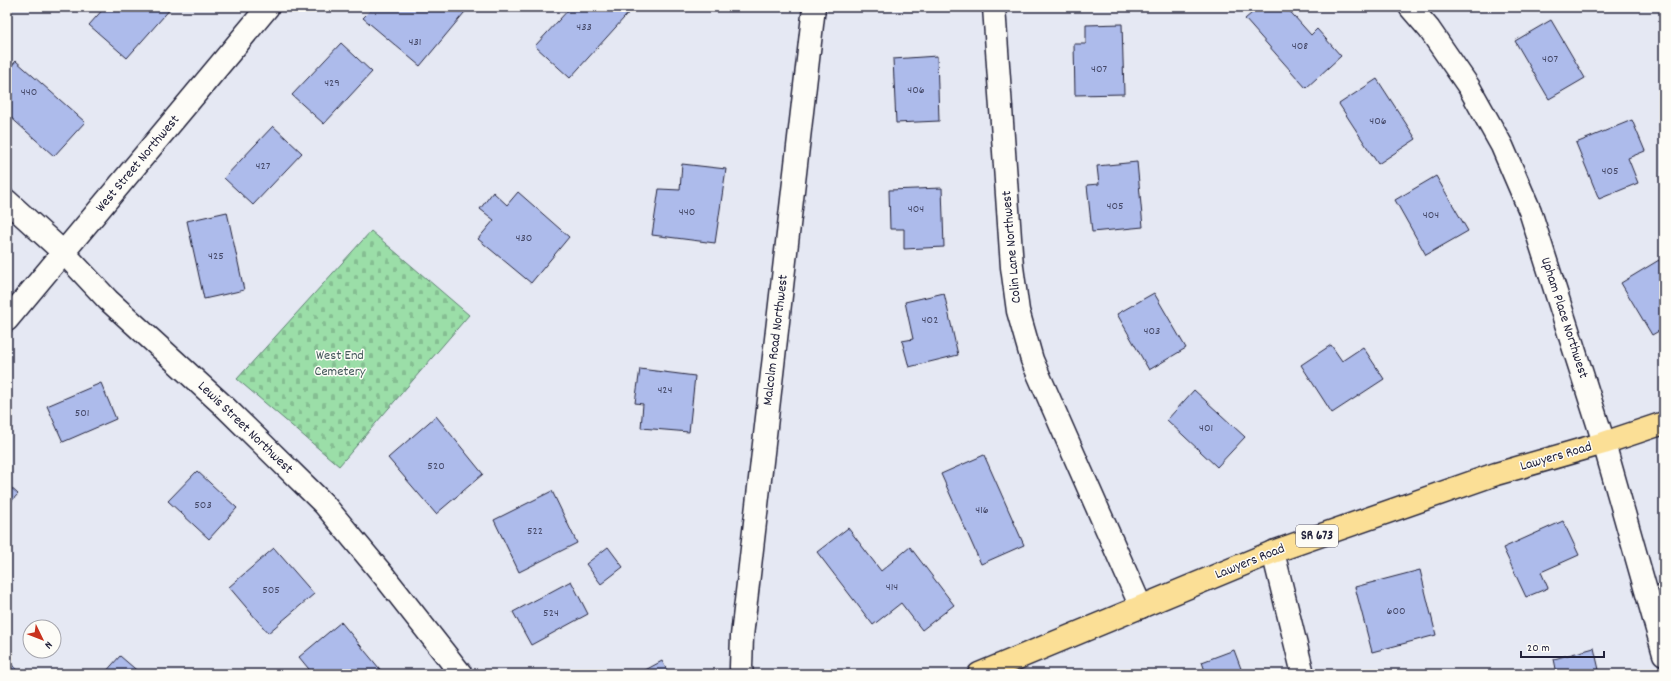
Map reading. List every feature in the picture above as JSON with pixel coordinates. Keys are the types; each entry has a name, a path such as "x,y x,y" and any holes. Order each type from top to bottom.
{"main road":[{"name":"Lawyers Road","path":"979,674 1273,552 1496,474 1604,443 1664,422"}],"street":[{"name":"West Street Northwest","path":"7,320 268,7"},
{"name":"Malcolm Road Northwest","path":"742,674 742,636 814,7"},
{"name":"Colin Lane Northwest","path":"994,7 1012,267 1018,311 1032,360 1141,607"},
{"name":"Upham Place Northwest","path":"1410,7 1428,29 1469,87 1502,146 1530,211 1604,443 1664,654"},
{"name":"Lewis Street Northwest","path":"7,201 64,253 108,300 225,407 324,504 384,576 461,674"},
{"path":"1273,552 1303,674"}],"green space":[{"name":"West End Cemetery","path":"371,231 469,315 339,466 237,379"}],"building":[{"path":"105,7 172,7 127,58 89,25"},
{"path":"374,7 469,7 420,66 363,18"},
{"path":"571,7 633,8 570,78 535,46"},
{"path":"1259,7 1286,7 1311,35 1317,29 1341,56 1306,88 1245,19"},
{"path":"1551,20 1585,78 1549,99 1515,41"},
{"path":"1122,24 1124,94 1075,95 1074,44 1086,44 1086,25"},
{"path":"341,43 372,72 324,124 292,95"},
{"path":"937,56 939,121 896,123 893,59"},
{"path":"16,61 85,122 54,156 7,114 7,71"},
{"path":"1377,79 1416,139 1378,164 1339,104"},
{"path":"1632,120 1645,151 1628,158 1638,183 1599,199 1576,143"},
{"path":"273,126 302,153 253,205 224,178"},
{"path":"1137,162 1143,227 1092,232 1087,185 1099,184 1097,166"},
{"path":"682,164 726,169 715,243 652,235 659,189 680,190"},
{"path":"1436,176 1468,231 1426,255 1395,200"},
{"path":"942,188 944,247 904,249 904,229 890,229 889,190"},
{"path":"493,192 507,205 518,192 569,237 531,283 478,239 494,220 480,209"},
{"path":"227,212 244,290 204,299 187,221"},
{"path":"1659,260 1664,268 1664,328 1652,335 1621,283"},
{"path":"944,293 958,355 909,367 902,341 913,339 905,302"},
{"path":"1154,293 1186,348 1149,370 1117,314"},
{"path":"1331,345 1342,361 1363,347 1384,379 1332,413 1301,365"},
{"path":"640,369 695,376 689,432 641,428 643,404 635,403"},
{"path":"101,383 116,419 63,442 47,406"},
{"path":"1194,390 1245,437 1217,467 1167,420"},
{"path":"436,416 483,474 436,514 388,458"},
{"path":"984,455 1024,545 981,564 941,474"},
{"path":"197,471 237,508 209,539 168,501"},
{"path":"7,484 18,494 7,506"},
{"path":"552,491 577,543 519,572 494,520"},
{"path":"1563,521 1579,555 1541,572 1548,588 1526,597 1503,548"},
{"path":"848,528 881,571 910,547 954,605 922,630 901,603 873,625 817,552"},
{"path":"608,547 623,567 601,584 586,564"},
{"path":"274,548 314,594 268,633 229,587"},
{"path":"1420,570 1436,635 1372,652 1355,587"},
{"path":"571,581 588,614 531,645 513,612"},
{"path":"341,622 384,674 313,674 299,657"},
{"path":"1594,648 1600,674 1557,674 1554,659"},
{"path":"1234,650 1243,674 1206,674 1202,662"},
{"path":"120,656 141,674 104,674"},
{"path":"662,661 669,674 638,674"},
{"path":"12,665 22,674 7,674 7,670"}]}
